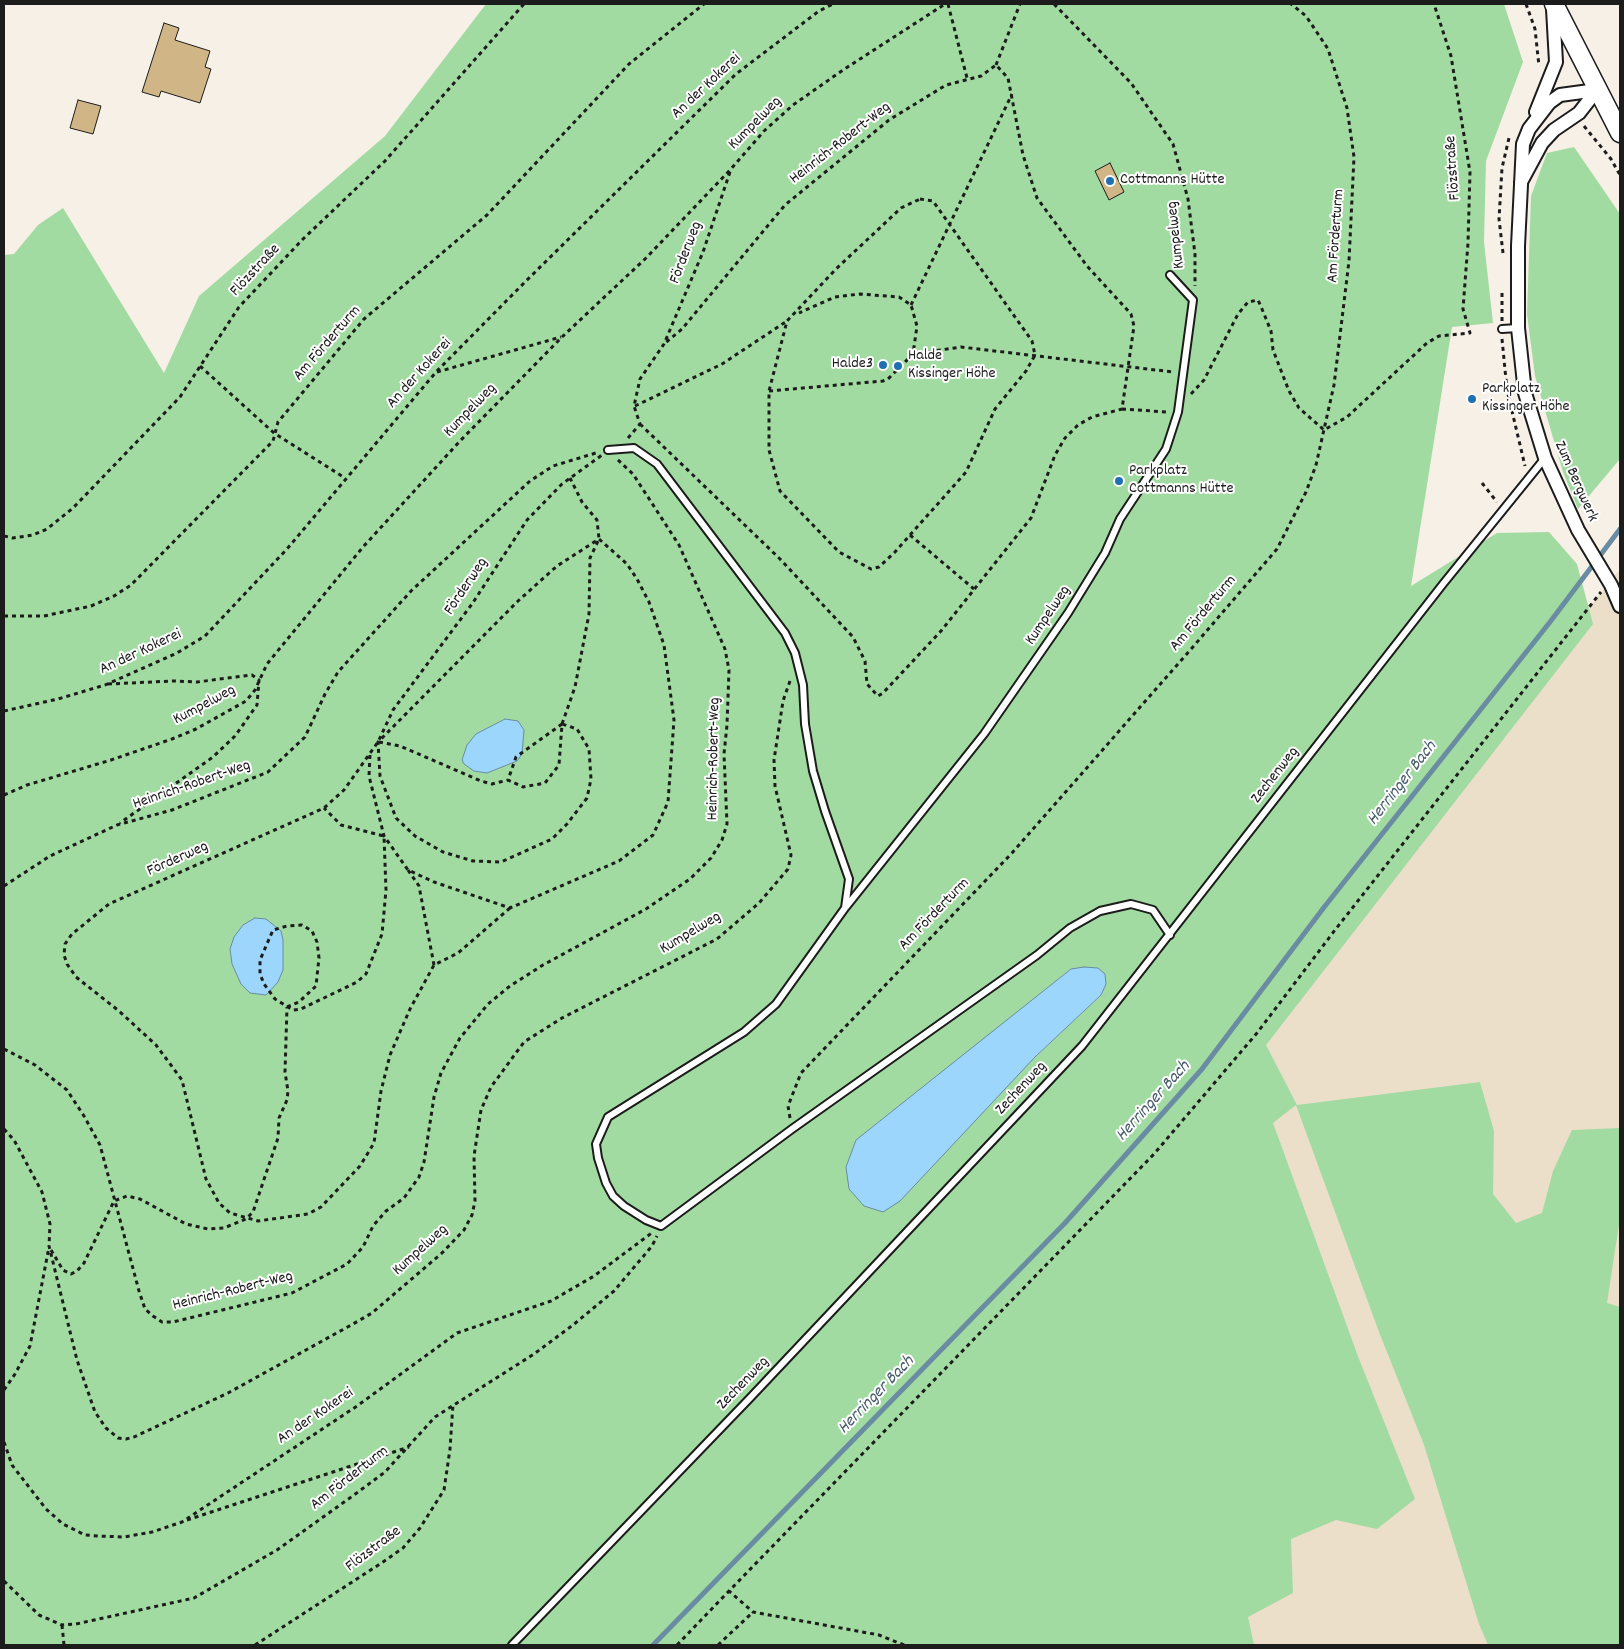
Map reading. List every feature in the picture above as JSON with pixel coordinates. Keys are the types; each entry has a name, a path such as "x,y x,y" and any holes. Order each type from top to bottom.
{"main road":[{"path":"1554,4 1620,132"}],"street":[{"name":"Zum Bergwerk","path":"1554,4 1556,62 1523,144 1518,246 1518,328 1525,393 1545,458 1578,530 1609,581 1620,606"},
{"name":"Zum Bergwerk","path":"1528,129 1549,103 1560,95 1597,90"},
{"name":"Zum Bergwerk","path":"1521,182 1542,143 1554,130 1579,113 1597,90"}],"lane":[{"name":"Kumpelweg","path":"661,1226 633,1212 612,1196 598,1158 596,1144 600,1131 608,1117 627,1103 744,1032 776,1004 845,908 984,734 1068,613 1105,553 1120,518 1166,449 1178,412 1193,300 1170,275"},
{"path":"1502,330 1518,328"},
{"path":"608,450 634,448 657,464 785,633 795,654 803,684 805,724 813,771 825,812 850,879 845,908"},
{"name":"Zechenweg","path":"512,1645 750,1398 1082,1046 1502,510 1545,458"},
{"path":"661,1226 792,1129 1038,955 1070,928 1100,911 1131,904 1153,910 1170,935"}],"path":[{"name":"Flözstraße","path":"4,536 33,535 47,529 72,508 180,397 239,307 303,239 384,161 524,4"},
{"name":"Am Förderturm","path":"4,616 44,616 91,606 114,596 131,585 273,441 278,422 364,318 487,215 629,64 704,4"},
{"name":"An der Kokerei","path":"4,710 58,699 105,684 177,653 205,636 287,548 436,372 525,282 736,74 819,11 833,4"},
{"path":"947,4 967,78"},
{"name":"Kumpelweg","path":"4,795 27,785 111,760 196,729 246,701 255,690 267,664 363,547 562,337 646,258 731,169 764,131 793,105 938,6 947,4"},
{"path":"1020,4 996,65 1008,78 1013,94 1023,155 1036,198 1087,266 1131,314 1134,326 1122,409"},
{"name":"Kumpelweg","path":"1054,4 1131,83 1173,144 1188,199 1195,254 1193,300"},
{"name":"Am Förderturm","path":"792,1129 788,1106 801,1073 1012,853 1277,549 1306,492 1316,465 1338,358 1349,261 1354,157 1347,108 1328,49 1306,16 1291,4"},
{"name":"Flözstraße","path":"1324,430 1347,417 1426,343 1438,336 1470,333 1462,309 1468,243 1470,172 1451,56 1434,4"},
{"path":"1526,4 1535,29 1539,74"},
{"name":"Heinrich-Robert-Weg","path":"664,344 682,329 785,205 889,120 946,85 967,78 982,76 996,65"},
{"path":"911,306 1013,94"},
{"name":"Förderweg","path":"634,406 640,379 664,344 703,252 731,169"},
{"path":"788,321 770,391 769,450 780,491 839,552 863,567 871,569 879,567 966,472 996,409 1026,371 1035,355 1032,341 933,201 920,199 901,208 836,268 794,316"},
{"path":"913,354 917,326 911,306 899,297 860,294 835,297 809,307 722,364 634,406 640,424 780,559 853,637 865,661 867,684 878,696 883,693 941,631 1031,518 1055,455 1065,438 1078,425 1092,417 1122,409 1149,412 1178,412"},
{"path":"1179,397 1189,396 1204,380 1238,314 1248,302 1258,300 1271,332 1273,350 1289,391 1299,408 1324,430"},
{"path":"436,372 562,337"},
{"path":"770,391 883,381 888,379 913,354 961,346 1129,365 1184,374"},
{"path":"200,366 274,433 345,478"},
{"name":"Förderweg","path":"434,965 410,1009 390,1055 381,1091 374,1142 369,1154 321,1207 308,1214 258,1221 246,1219 224,1208 206,1179 182,1080 156,1045 119,1011 76,977 66,964 64,954 65,944 76,930 108,904 324,808 344,790 378,742 393,710 472,604 527,520 570,478 608,450 631,436 640,424"},
{"name":"Heinrich-Robert-Weg","path":"4,886 50,856 117,825 172,810 268,772 305,737 325,694 338,672 410,592 530,482 553,466 608,450 633,474 679,545 725,649 729,670 728,725 724,754 727,824 722,840 711,858 690,879 646,909 543,965 510,986 488,1004 460,1038 441,1072 434,1097 424,1162 419,1178 404,1198 386,1211 373,1226 363,1247 347,1264 292,1293 173,1322 162,1322 145,1309 100,1146 67,1090 35,1065 4,1049"},
{"path":"378,742 400,746 492,784 508,780 523,787 545,783 559,765 562,724 575,686 590,614 590,558 599,539 597,520 582,502 570,478"},
{"path":"1482,482 1502,510"},
{"path":"910,535 974,589"},
{"path":"562,724 576,729 589,749 591,779 587,798 567,824 552,839 501,862 473,861 443,852 415,836 396,818 380,776 378,742 518,601 557,566 599,539"},
{"path":"324,808 341,824 384,836 408,870 419,886 434,965 458,953 510,908 619,861 653,835 668,802 674,720 664,645 649,602 637,579 627,564 599,539"},
{"path":"677,1645 1154,1154 1257,1033 1341,922 1609,581"},
{"path":"105,684 197,682 252,675 259,680 257,705 236,736 213,757 117,825"},
{"name":"Kumpelweg","path":"4,1129 14,1140 42,1192 50,1224 49,1246 77,1360 95,1412 106,1428 118,1438 134,1437 228,1393 372,1312 442,1253 464,1230 472,1215 475,1201 474,1156 481,1110 490,1087 524,1042 562,1018 716,939 760,903 788,869 791,855 775,786 774,760 783,701 791,680"},
{"path":"508,780 516,757 562,724"},
{"path":"287,1007 300,1002 316,986 319,958 317,942 312,931 302,925 287,926 273,930 267,940 259,967 264,984 275,999 287,1007 293,1010 301,1009 357,982 366,974 377,948 384,920 386,890 384,836 369,776 370,754"},
{"path":"408,870 434,882 510,908"},
{"path":"49,1246 63,1270 72,1274 77,1271 84,1263 114,1201 127,1196 140,1199 186,1224 208,1229 224,1228 246,1219 253,1212 278,1138 279,1118 287,1100 288,1091 285,1072 287,1007"},
{"name":"Am Förderturm","path":"62,1625 76,1624 194,1598 277,1550 386,1472 435,1417 534,1354 614,1291 652,1246 661,1226"},
{"name":"An der Kokerei","path":"4,1442 12,1465 46,1509 63,1524 85,1535 124,1536 152,1532 182,1522 357,1406 434,1348 458,1333 551,1301 594,1276 661,1226"},
{"path":"4,1390 30,1346 49,1246"},
{"name":"Flözstraße","path":"255,1645 403,1548 420,1528 444,1490 450,1449 453,1404"},
{"path":"182,1522 410,1447"},
{"path":"4,1581 39,1615 62,1625 64,1645"},
{"path":"729,1591 753,1612 879,1635 904,1645"},
{"path":"718,1645 753,1612"}],"shaded area":[{"path":"1620,569 1620,1645 658,1645 1547,660"}],"green space":[{"path":"486,4 1504,4 1523,62 1486,161 1484,242 1493,323 1452,327 1411,586 1497,533 1549,532 1577,564 1593,624 1266,1045 1297,1105 1480,1082 1494,1131 1493,1194 1516,1223 1542,1213 1553,1171 1572,1130 1620,1128 1620,1218 1607,1303 1620,1307 1620,1645 1488,1645 1479,1624 1424,1445 1379,1332 1296,1105 1273,1123 1359,1359 1415,1499 1377,1529 1336,1520 1291,1539 1293,1593 1248,1617 1254,1645 4,1645 4,255 14,254 38,225 63,208 164,373 199,296 385,136","holes":["1071,969 1101,995 1035,1057 1022,1010"]},
{"path":"1574,147 1620,214 1620,459 1578,509 1563,472 1535,376 1527,314 1531,196 1547,153"}],"water":[{"path":"505,719 518,721 524,730 522,754 517,761 487,773 474,771 464,764 462,760 467,745 476,734"},
{"path":"255,918 266,919 281,931 283,940 283,970 278,982 266,995 250,993 241,984 232,964 230,949 234,937 243,925"},
{"path":"1084,967 1098,968 1105,974 1106,984 1101,995 1035,1057 900,1201 883,1212 864,1206 849,1189 846,1167 856,1140 1071,969"}],"building":[{"path":"164,23 179,28 175,40 210,51 205,67 211,69 200,103 161,91 159,97 142,92"},
{"path":"78,100 101,106 93,134 70,128"},
{"name":"Cottmanns Hütte","path":"1110,163 1124,192 1109,200 1095,171"}],"waterway":[{"name":"Herringer Bach","path":"653,1645 1065,1223 1202,1069 1325,906 1550,622 1620,529"}],"place":[{"name":"Cottmanns Hütte","path":"1110,181"},
{"name":"Halde3","path":"883,365"},
{"name":"Halde Kissinger Höhe","path":"898,366"},
{"name":"Parkplatz Kissinger Höhe","path":"1472,399"},
{"name":"Parkplatz Cottmanns Hütte","path":"1119,481"}]}
